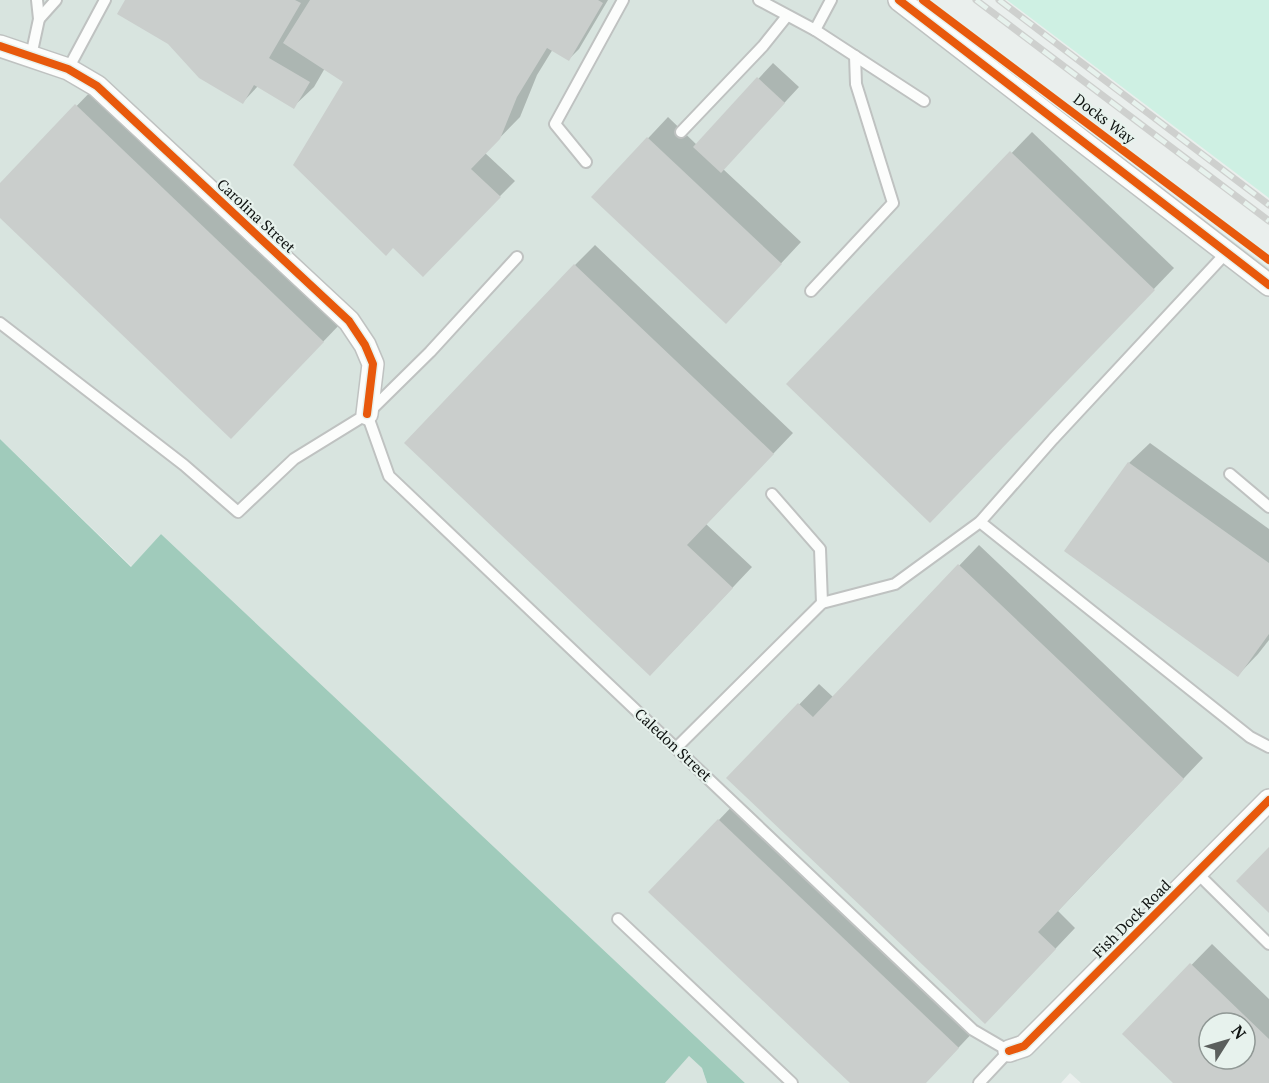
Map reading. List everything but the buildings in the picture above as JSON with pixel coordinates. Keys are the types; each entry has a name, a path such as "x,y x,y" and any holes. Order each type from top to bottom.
{"street":[{"path":"899,0 1269,285"},
{"path":"0,46 68,69"},
{"name":"Carolina Street","path":"68,69 97,86 349,321 365,345 373,364 367,414"},
{"name":"Fish Dock Road","path":"1009,1051 1024,1046 1269,800"}],"lane":[{"path":"31,56 39,19 37,0"},
{"path":"39,19 56,0"},
{"path":"68,69 105,0"},
{"path":"586,162 555,124 623,0"},
{"path":"759,0 815,30 924,101"},
{"path":"815,30 831,0"},
{"path":"681,132 763,46 787,16"},
{"path":"811,291 893,203 856,84 855,56"},
{"path":"676,748 822,603 895,584 980,522 1226,253"},
{"path":"0,323 184,465 238,512 294,459 367,414 430,352 517,258"},
{"name":"Caledon Street","path":"367,414 389,476 973,1030 1009,1051"},
{"path":"1230,474 1269,507"},
{"path":"772,494 820,549 822,603"},
{"path":"980,522 1250,737 1269,747"},
{"path":"1197,873 1269,944"},
{"path":"618,919 792,1083"},
{"path":"979,1083 1009,1051"}],"shaded area":[{"path":"0,0 910,0 1269,268 1269,1083 1081,1083 1070,1073 1061,1083 745,1083 161,534 132,567 0,439"},
{"path":"1007,0 1269,0 1269,198"},
{"path":"0,439 131,567 161,534 745,1083 707,1083 702,1068 689,1056 665,1083 0,1083"},
{"path":"689,1056 702,1068 707,1083 665,1083"}],"railway":[{"path":"976,0 1269,221"},
{"path":"999,0 1269,205"}],"cycle path":[{"path":"899,0 1269,285"},
{"name":"Docks Way","path":"923,0 1269,260"},
{"path":"0,46 68,69 97,86 349,321 365,345 373,364 367,414"},
{"path":"1009,1051 1024,1046 1269,800"}]}
